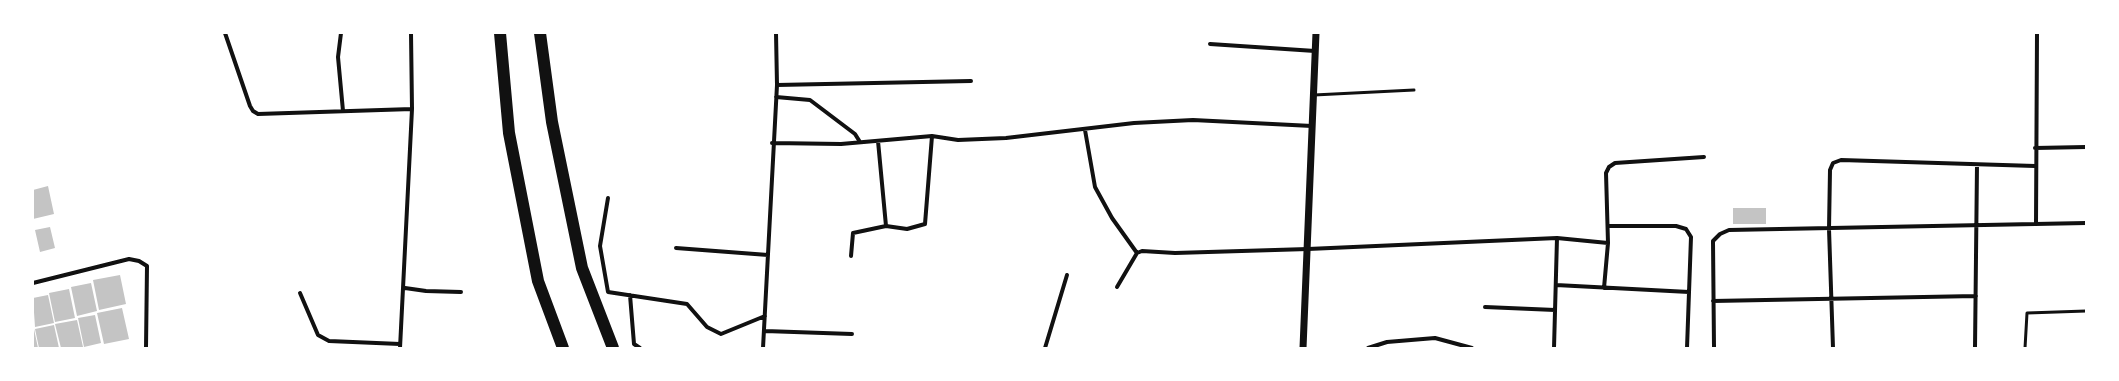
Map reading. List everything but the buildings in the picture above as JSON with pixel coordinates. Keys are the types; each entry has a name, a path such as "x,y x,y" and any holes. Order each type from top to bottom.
{"highway":[{"path":"500,33 509,133 538,281 563,348"},
{"path":"540,33 552,122 582,268 613,348"}],"street":[{"path":"225,33 253,111 258,114 412,109"},
{"path":"341,33 338,57 343,111"},
{"path":"300,294 318,335 329,341 400,346 405,288 412,109 411,33"},
{"path":"763,348 772,142 777,85 776,33"},
{"path":"1303,348 1316,33"},
{"path":"2036,224 2035,148 2037,33"},
{"path":"1210,44 1315,51"},
{"path":"777,85 971,81"},
{"path":"776,97 810,100 855,134 860,142"},
{"path":"772,142 860,142 932,136 958,140 1006,138 1085,130 1134,123 1193,120 1313,126"},
{"path":"1085,130 1095,187 1112,218 1137,253"},
{"path":"851,256 853,233 886,226 907,229 925,224 932,136"},
{"path":"878,141 886,226"},
{"path":"2035,148 2086,148"},
{"path":"1604,288 1608,243 1606,173 1609,167 1614,163 1704,157"},
{"path":"1833,348 1829,229 1830,170 1833,163 1841,160 2035,166"},
{"path":"1975,348 1977,165"},
{"path":"608,198 600,246 607,290 687,304 707,326 722,334 765,316"},
{"path":"1714,348 1713,241 1720,234 1729,230 2086,223"},
{"path":"1608,226 1676,226 1686,229 1691,237 1687,348"},
{"path":"1554,348 1557,238"},
{"path":"1117,286 1137,253 1142,251 1175,252 1308,249 1557,238 1608,243"},
{"path":"676,248 768,255"},
{"path":"33,283 129,259 139,261 147,266 146,348"},
{"path":"1045,348 1068,275"},
{"path":"1556,285 1689,292"},
{"path":"405,288 426,291 461,292"},
{"path":"630,295 634,344 640,348"},
{"path":"1713,301 1976,296"},
{"path":"1485,307 1555,310"},
{"path":"764,331 852,334"},
{"path":"1368,348 1387,342 1435,338 1472,348"}],"lane":[{"path":"1314,95 1414,90"},
{"path":"2025,348 2027,313 2086,311"}]}
